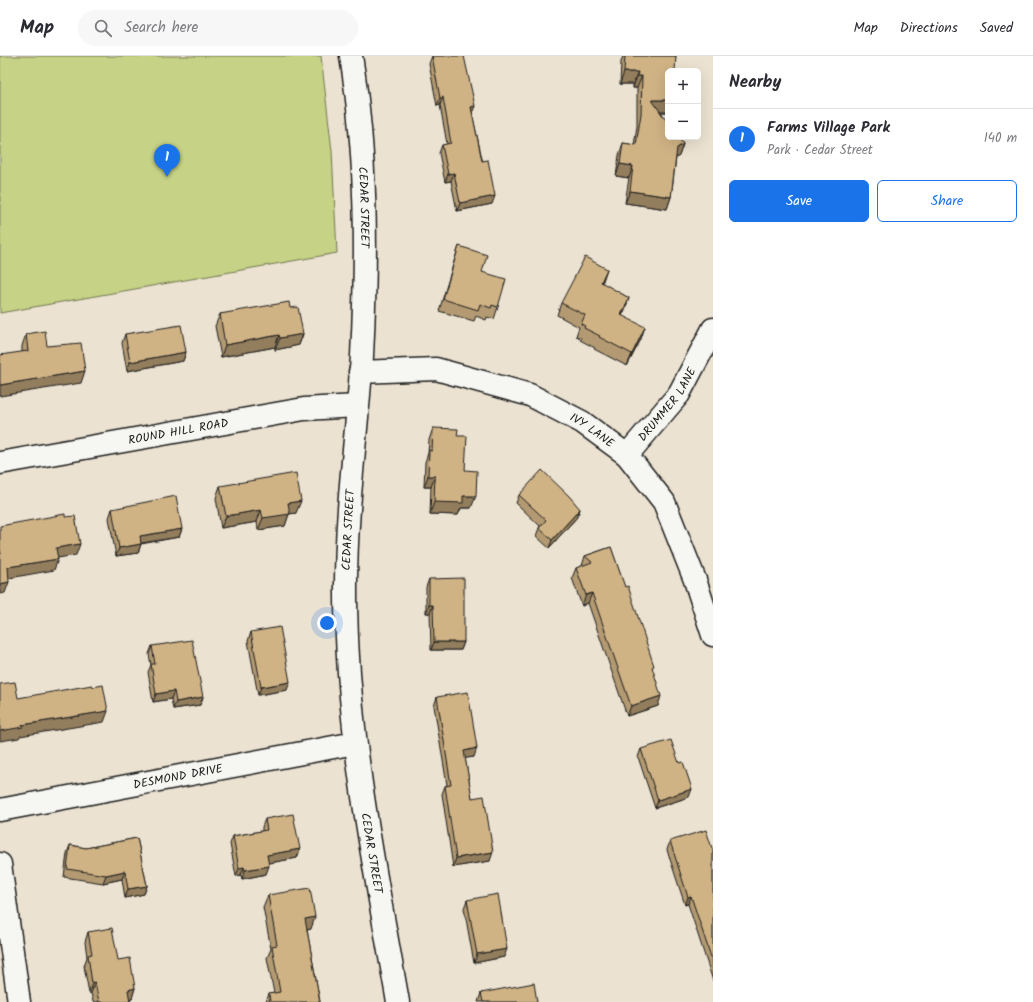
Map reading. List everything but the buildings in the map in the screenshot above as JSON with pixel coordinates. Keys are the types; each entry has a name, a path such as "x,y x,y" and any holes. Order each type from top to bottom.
{"street":[{"name":"CEDAR STREET","path":"351,56 359,122 365,220 364,295 360,372 348,518 346,585 348,659 355,743 367,826 398,1002"},
{"name":"DRUMMER LANE","path":"627,455 679,394 713,329"},
{"name":"IVY LANE","path":"360,372 436,369 530,395 582,422 627,455 664,502 695,580 713,635"},
{"name":"ROUND HILL ROAD","path":"0,463 304,409 357,406"},
{"name":"DESMOND DRIVE","path":"0,810 355,743"},
{"path":"0,864 19,1002"}],"green space":[{"path":"0,56 321,56 332,151 337,253 0,313"}],"place":[{"name":"Farms Village Park","path":"167,177"}]}
